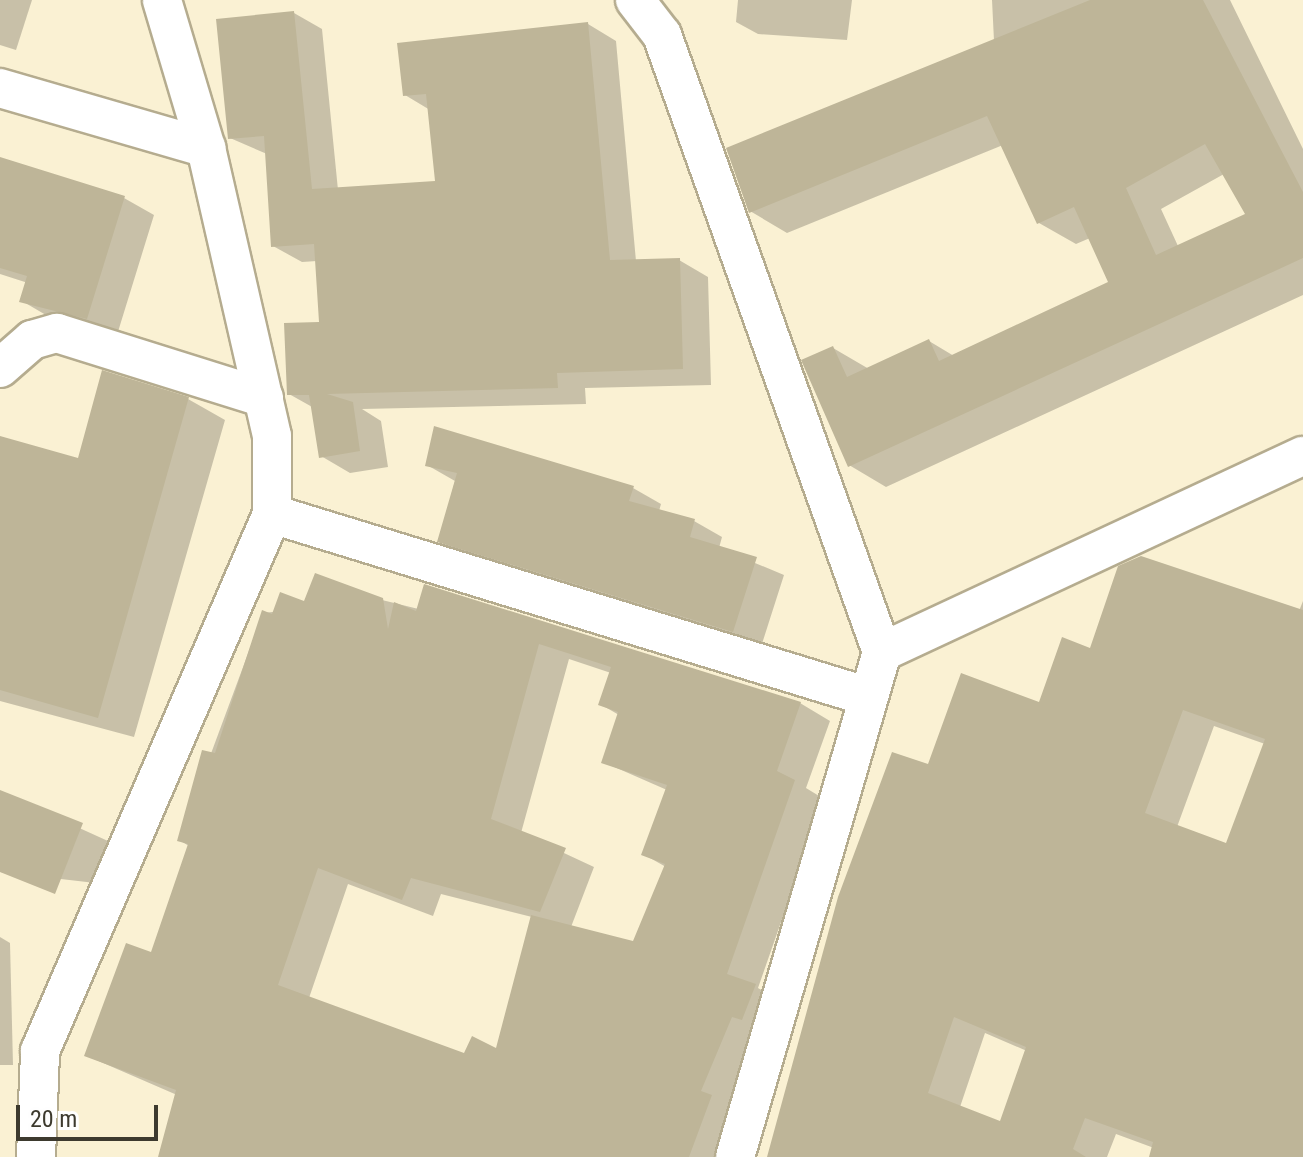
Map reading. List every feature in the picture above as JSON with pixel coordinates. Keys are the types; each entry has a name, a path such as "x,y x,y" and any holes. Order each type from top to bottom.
{"street":[{"path":"36,1157 40,1051 272,514 264,398 206,148 162,0"},
{"path":"635,0 662,35 882,652 735,1157"},
{"path":"0,88 206,148"},
{"path":"0,368 32,340 57,333 264,398"},
{"path":"882,652 1303,456"},
{"path":"272,514 869,697"}],"building":[{"path":"1090,0 1203,0 1303,192 1303,258 848,467 801,360 833,346 847,377 929,339 939,361 1108,282 1074,207 1037,224 987,116 749,213 726,148","holes":["1205,144 1245,214 1156,255 1126,188"]},
{"path":"294,11 312,189 435,181 426,94 403,96 397,43 588,22 610,260 680,258 683,369 557,373 558,388 327,394 353,402 360,451 319,458 309,395 287,395 284,323 319,322 314,244 271,247 264,136 228,139 216,19"},
{"path":"0,157 125,196 87,319 19,302 27,276 0,268"},
{"path":"102,370 189,397 98,718 0,690 0,436 78,458"},
{"path":"434,426 634,486 629,501 695,519 690,537 757,557 733,632 437,542 457,473 425,466"},
{"path":"1141,556 1303,610 1303,1157 1149,1157 1153,1142 1085,1118 1073,1149 1086,1157 767,1157 838,897 892,752 928,764 961,673 1039,702 1062,637 1090,648 1118,566","holes":["1183,710 1265,739 1226,843 1145,813","954,1017 1026,1047 1000,1121 928,1093"]},
{"path":"315,573 383,598 388,629 394,602 416,611 424,584 801,702 777,771 795,780 727,974 756,984 742,1020 732,1017 701,1091 712,1095 689,1157 158,1157 176,1090 84,1056 126,943 151,952 188,844 177,841 202,750 215,753 262,610 272,614 280,592 304,601","holes":["539,644 611,667 598,705 618,712 601,763 667,785 641,855 665,864 633,941 531,915 496,1048 472,1036 464,1053 278,985 318,868 402,900 411,878 540,912 566,848 491,819"]},
{"path":"0,790 83,823 55,894 0,872"}]}
